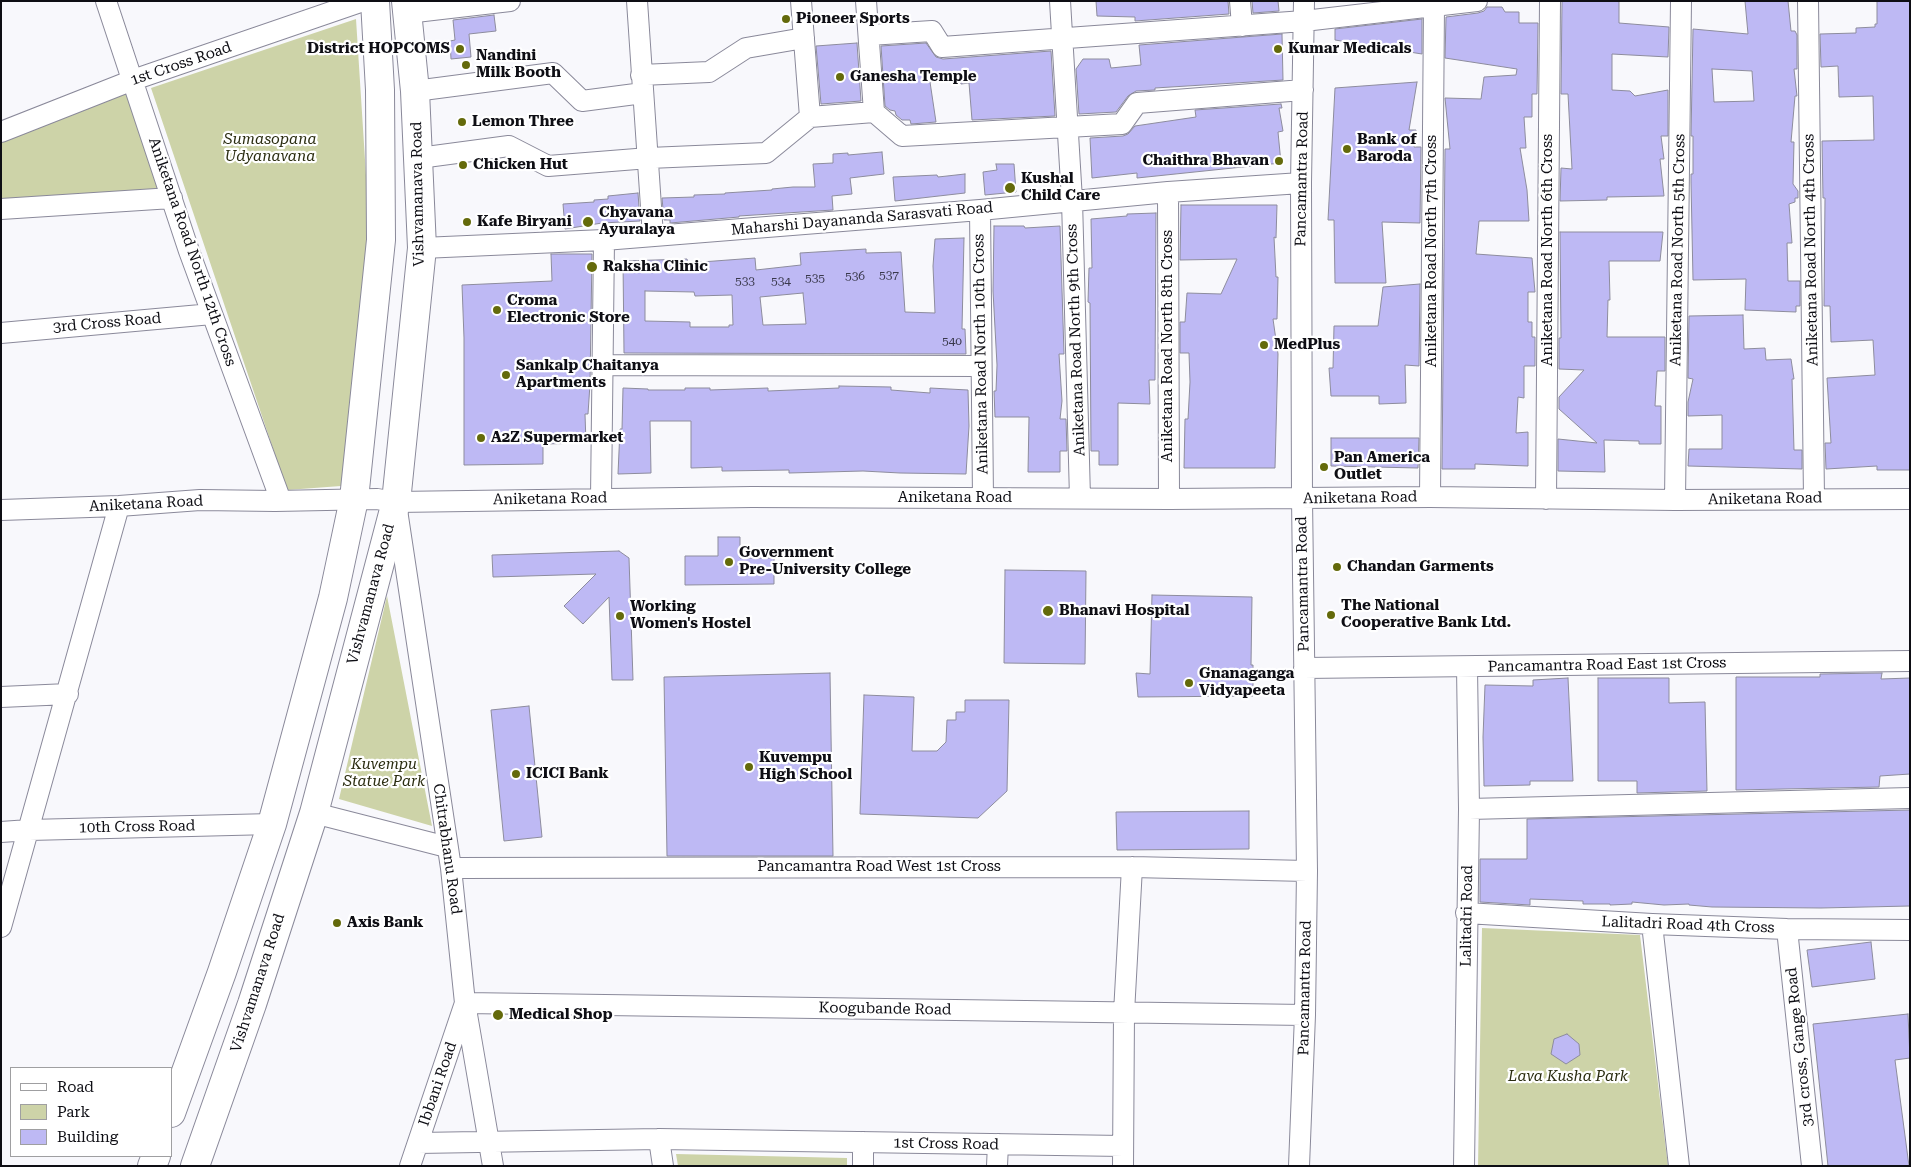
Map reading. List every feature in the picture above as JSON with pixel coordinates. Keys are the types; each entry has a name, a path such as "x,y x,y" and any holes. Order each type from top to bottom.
{"main road":[{"path":"172,1110 222,972 272,824 333,598 354,499 381,240 380,90 375,1"},
{"name":"Vishvamanava Road","path":"195,1166 252,1004 314,813 396,502 422,248 415,90 406,7"}],"street":[{"name":"Aniketana Road North 12th Cross","path":"106,1 212,314 281,501"},
{"name":"1st Cross Road","path":"1,132 133,80 363,1"},
{"path":"406,7 510,1"},
{"path":"637,1 653,236"},
{"path":"801,1 810,117"},
{"path":"866,1 874,112"},
{"name":"Aniketana Road North 9th Cross","path":"1060,1 1072,200 1080,498"},
{"path":"1240,1 1242,26"},
{"name":"Pancamantra Road","path":"1300,1166 1307,871 1302,499 1301,183 1304,1"},
{"path":"869,35 932,31 942,47 1304,22 1477,1"},
{"name":"Aniketana Road North 6th Cross","path":"1546,499 1550,1"},
{"name":"Aniketana Road North 5th Cross","path":"1675,500 1681,1"},
{"name":"Aniketana Road North 4th Cross","path":"1808,1 1814,498"},
{"name":"Aniketana Road North 7th Cross","path":"1430,497 1434,6"},
{"path":"415,90 553,73 582,101 642,84 709,72 746,48 804,38"},
{"path":"419,158 509,146 548,166 649,158 766,153 810,117 874,112 902,136 1122,124 1137,103 1304,90"},
{"name":"Maharshi Dayananda Sarasvati Road","path":"422,248 604,240 980,210 1168,192 1301,183"},
{"name":"Aniketana Road North 8th Cross","path":"1168,192 1169,499"},
{"path":"1,209 172,198"},
{"name":"Aniketana Road North 10th Cross","path":"980,210 980,366 983,498"},
{"path":"601,498 604,240"},
{"name":"3rd Cross Road","path":"1,333 212,314"},
{"path":"602,365 980,366"},
{"name":"Aniketana Road","path":"1,510 119,506 200,500 281,501 354,499 377,499 396,502 601,498 1302,499 1430,497 1675,500 1910,498"},
{"name":"Chitrabhanu Road","path":"396,502 451,868 465,1003 493,1166"},
{"path":"1,927 68,694 119,506"},
{"name":"Pancamantra Road East 1st Cross","path":"1304,668 1910,661"},
{"name":"Lalitadri Road","path":"1464,1166 1466,913 1469,809 1467,667"},
{"path":"1,697 68,694"},
{"path":"1469,809 1910,798"},
{"path":"314,813 448,848"},
{"name":"10th Cross Road","path":"1,832 272,824"},
{"name":"1st Cross Road","path":"418,1143 659,1139 998,1144 1123,1156 1124,1013 1132,867"},
{"name":"Pancamantra Road West 1st Cross","path":"451,868 1132,867 1307,871"},
{"name":"Lalitadri Road 4th Cross","path":"1466,913 1652,924 1787,929 1910,930"},
{"path":"1652,924 1679,1166"},
{"name":"3rd cross, Gange Road","path":"1787,929 1812,1166"},
{"name":"Koogubande Road","path":"465,1003 1305,1015"},
{"name":"Ibbani Road","path":"410,1166 465,1003"},
{"path":"659,1139 663,1166"},
{"path":"863,1142 863,1166"},
{"path":"997,1166 998,1144"}],"green space":[{"name":"Sumasopana Udyanavana","path":"356,19 370,238 341,486 287,490 151,88"},
{"path":"128,88 162,192 1,201 1,140"},
{"name":"Kuvempu Statue Park","path":"387,596 432,826 339,799"},
{"name":"Lava Kusha Park","path":"1482,928 1640,935 1668,1166 1478,1166"},
{"path":"676,1154 847,1158 847,1166 678,1166"}],"building":[{"path":"1096,1 1228,1 1229,14 1135,21 1135,17 1097,16"},
{"path":"1252,1 1278,1 1279,11 1253,13"},
{"path":"1562,1 1619,1 1619,23 1669,27 1668,57 1612,54 1612,90 1630,91 1635,96 1668,90 1668,136 1661,136 1664,159 1660,159 1664,196 1607,197 1607,200 1560,201 1561,168 1572,169 1568,94 1561,94"},
{"path":"1745,1 1788,1 1791,31 1795,31 1797,35 1797,69 1794,69 1797,96 1795,96 1791,142 1794,142 1793,184 1798,191 1798,198 1795,198 1795,202 1789,204 1792,243 1787,243 1788,281 1800,281 1800,306 1796,306 1796,312 1745,310 1746,279 1693,280 1691,174 1693,174 1693,136 1691,136 1693,29 1748,34","holes":["1712,69 1752,71 1754,101 1714,102"]},
{"path":"1877,1 1910,1 1910,470 1877,470 1877,466 1826,469 1825,443 1831,443 1827,378 1875,375 1873,340 1831,342 1830,306 1824,306 1825,198 1823,198 1822,141 1874,140 1873,96 1839,97 1838,66 1821,67 1820,34 1856,33 1856,28 1875,27 1875,24 1877,24"},
{"path":"1487,7 1502,7 1505,12 1519,12 1519,23 1538,23 1537,94 1532,94 1532,117 1524,117 1526,148 1520,148 1527,190 1529,221 1479,221 1476,254 1532,258 1535,292 1528,292 1528,322 1532,322 1532,337 1535,337 1535,366 1524,366 1524,398 1518,397 1516,433 1528,432 1528,466 1475,464 1475,469 1442,469 1445,149 1450,149 1445,98 1481,99 1484,77 1516,75 1517,69 1445,58 1446,17 1478,13 1484,11"},
{"path":"494,15 496,31 469,34 471,57 451,59 450,41 455,40 453,20"},
{"path":"1422,19 1422,54 1335,40 1335,29"},
{"path":"1282,34 1283,80 1155,88 1155,90 1136,91 1128,96 1116,112 1079,114 1076,69 1083,59 1109,59 1111,68 1141,65 1139,45"},
{"name":"Ganesha Temple","path":"857,43 861,101 821,104 816,46"},
{"path":"926,43 936,57 943,59 1051,51 1055,116 972,120 969,83 961,84 959,77 930,82 936,122 911,124 910,120 902,120 896,115 895,111 885,106 881,46"},
{"path":"1417,82 1409,130 1416,130 1414,147 1421,147 1420,223 1382,222 1386,283 1335,283 1334,220 1328,220 1335,88"},
{"path":"1281,104 1282,108 1279,108 1283,131 1278,132 1281,163 1137,178 1137,173 1092,178 1090,138 1123,136 1128,134 1135,126 1196,117 1195,110"},
{"path":"882,152 884,174 850,178 852,194 832,196 833,210 670,223 670,220 664,220 662,198 694,197 694,195 725,194 793,187 815,187 813,164 833,163 833,154 848,153 848,155"},
{"path":"996,164 1014,164 1016,192 985,195 983,172 997,170"},
{"path":"965,174 965,193 895,201 893,177 937,175 938,177"},
{"path":"638,193 640,221 602,223 565,229 563,204 594,202 594,200 608,199 608,196"},
{"path":"1181,205 1277,205 1276,238 1274,237 1276,277 1278,277 1277,319 1273,319 1278,354 1275,468 1184,468 1185,419 1188,419 1190,382 1189,353 1180,353 1180,322 1185,322 1187,293 1221,294 1237,259 1180,260"},
{"path":"1156,213 1155,380 1149,380 1150,404 1118,403 1118,465 1099,465 1099,451 1091,451 1090,303 1088,302 1089,268 1092,268 1091,219 1127,216 1127,214"},
{"path":"994,226 1024,226 1025,228 1060,226 1064,354 1059,354 1062,401 1060,419 1066,419 1067,451 1060,451 1060,472 1028,472 1029,417 995,417 994,391 996,391 997,365 993,291"},
{"path":"1560,232 1663,232 1660,261 1609,261 1610,300 1608,300 1607,337 1665,337 1665,371 1657,371 1655,406 1661,406 1661,444 1639,444 1639,441 1604,440 1605,472 1558,471 1558,439 1597,443 1559,409 1559,397 1584,370 1559,369 1559,338 1561,338"},
{"path":"964,238 962,329 965,329 966,354 624,353 623,261 687,259 688,263 755,258 756,270 801,265 800,253 866,249 866,253 901,252 905,312 935,313 933,266 935,239","holes":["645,291 694,292 695,296 732,295 733,325 729,325 729,327 690,327 690,322 645,321","803,293 806,324 763,325 760,297"]},
{"path":"551,254 592,254 590,384 588,414 585,414 586,443 543,444 543,464 464,465 462,285 552,281"},
{"path":"1420,284 1419,366 1405,365 1406,403 1379,404 1379,396 1331,396 1329,368 1333,368 1334,326 1378,326 1383,287"},
{"path":"1743,315 1744,349 1765,348 1766,360 1791,359 1794,379 1792,379 1794,450 1802,450 1802,469 1688,466 1689,449 1722,449 1722,415 1688,416 1688,402 1693,379 1688,378 1689,316"},
{"path":"839,386 891,387 891,390 930,393 930,388 968,390 969,426 966,474 863,471 789,473 789,470 722,471 722,467 691,468 691,421 650,421 651,473 618,474 623,388 685,390 685,388 710,388 710,390 768,388 768,391 839,388"},
{"path":"1331,438 1419,438 1418,468 1331,466"},
{"name":"Government Pre-University College","path":"718,537 740,537 740,558 774,558 774,584 685,585 685,556 718,556"},
{"name":"Working Women's Hostel","path":"619,551 629,558 633,680 612,680 609,597 583,624 564,606 596,574 493,577 492,555"},
{"name":"Bhanavi Hospital","path":"1005,570 1086,571 1085,664 1004,663"},
{"path":"1152,595 1252,597 1251,665 1253,665 1253,696 1138,697 1136,673 1150,674"},
{"name":"Kuvempu High School","path":"830,673 833,856 667,856 664,677"},
{"path":"1882,673 1881,679 1910,678 1910,774 1880,776 1879,787 1736,790 1736,677 1820,677 1820,674"},
{"path":"1568,678 1573,781 1530,781 1530,785 1484,786 1485,685 1533,686 1533,680"},
{"path":"1598,678 1669,678 1669,703 1705,702 1707,791 1637,793 1637,781 1598,781"},
{"path":"864,695 914,697 912,751 937,751 946,742 947,720 956,720 956,712 965,712 965,700 1009,700 1007,791 978,818 860,814"},
{"name":"ICICI Bank","path":"529,706 542,837 504,841 491,710"},
{"path":"1910,810 1910,906 1821,908 1712,907 1689,904 1664,905 1632,902 1632,904 1610,905 1583,904 1583,901 1530,899 1530,905 1480,902 1480,859 1527,859 1527,819"},
{"path":"1249,811 1249,849 1117,850 1116,812"},
{"path":"1871,942 1875,979 1812,987 1807,950"},
{"path":"1908,1014 1910,1058 1895,1060 1909,1166 1828,1166 1813,1024"},
{"path":"1567,1034 1579,1044 1580,1055 1566,1064 1551,1054 1554,1039"}],"place":[{"name":"Pioneer Sports","path":"786,19"},
{"name":"District HOPCOMS","path":"460,49"},
{"name":"Kumar Medicals","path":"1278,49"},
{"name":"Nandini Milk Booth","path":"466,65"},
{"name":"Ganesha Temple","path":"840,77"},
{"name":"Lemon Three","path":"462,122"},
{"name":"Bank of Baroda","path":"1347,149"},
{"name":"Chaithra Bhavan","path":"1279,161"},
{"name":"Chicken Hut","path":"463,165"},
{"name":"Kushal Child Care","path":"1010,188"},
{"name":"Kafe Biryani","path":"467,222"},
{"name":"Chyavana Ayuralaya","path":"588,222"},
{"name":"Raksha Clinic","path":"592,267"},
{"name":"Croma Electronic Store","path":"497,310"},
{"name":"MedPlus","path":"1264,345"},
{"name":"Sankalp Chaitanya Apartments","path":"506,375"},
{"name":"A2Z Supermarket","path":"481,438"},
{"name":"Pan America Outlet","path":"1324,467"},
{"name":"Government Pre-University College","path":"729,562"},
{"name":"Chandan Garments","path":"1337,567"},
{"name":"Bhanavi Hospital","path":"1048,611"},
{"name":"The National Cooperative Bank Ltd.","path":"1331,615"},
{"name":"Working Women's Hostel","path":"620,616"},
{"name":"Gnanaganga Vidyapeeta","path":"1189,683"},
{"name":"Kuvempu High School","path":"749,767"},
{"name":"ICICI Bank","path":"516,774"},
{"name":"Axis Bank","path":"337,923"},
{"name":"Medical Shop","path":"498,1015"}]}
